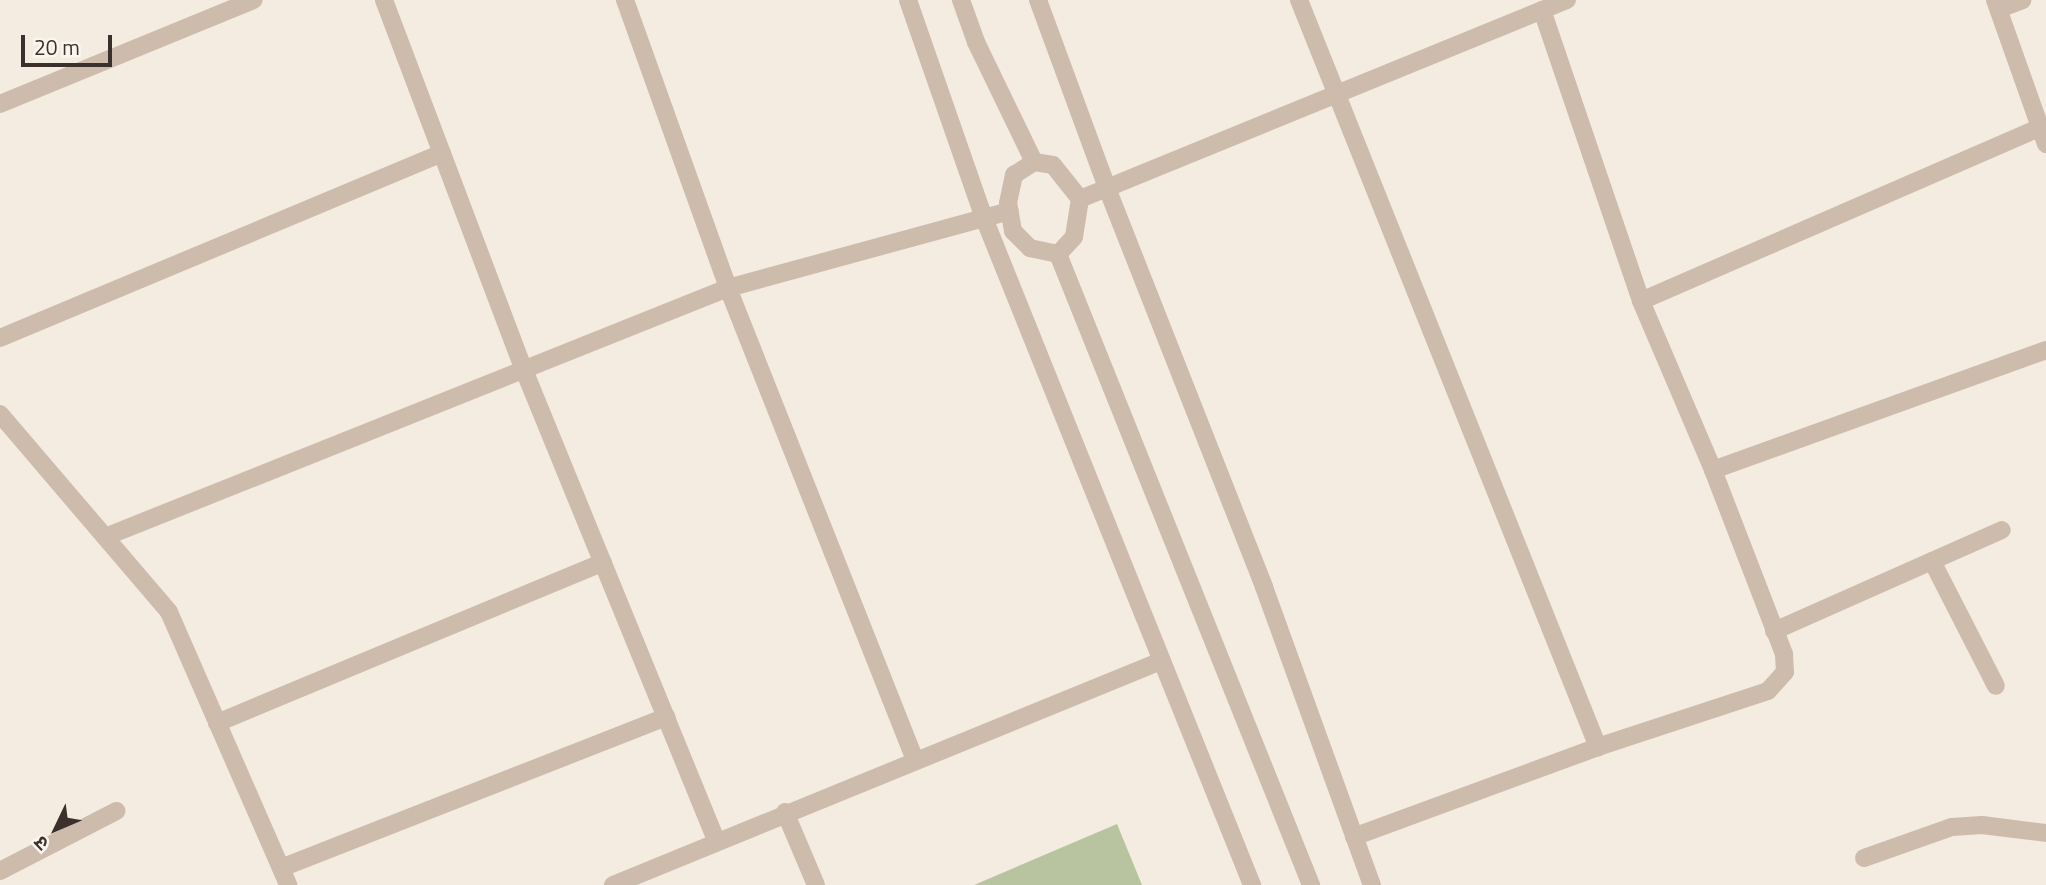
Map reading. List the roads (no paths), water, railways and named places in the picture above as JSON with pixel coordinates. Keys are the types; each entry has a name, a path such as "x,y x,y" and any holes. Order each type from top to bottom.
{"street":[{"path":"0,104 254,0"},
{"path":"384,0 524,370 716,840"},
{"path":"625,0 728,288 915,760"},
{"path":"908,0 984,218 1252,885"},
{"path":"961,0 1034,162"},
{"path":"1038,0 1107,188 1186,380 1372,885"},
{"path":"1299,0 1338,91 1598,747"},
{"path":"1080,199 1338,91 1567,0"},
{"path":"1641,302 2043,136 1997,5 2022,0"},
{"path":"1354,837 1598,747 1768,691 1785,672 1774,631 1713,470 1641,302 1542,10"},
{"path":"0,338 442,153"},
{"path":"1034,162 1053,165 1080,199 1074,237 1058,254 1030,248 1013,231 1010,211 1014,175 1034,162"},
{"path":"105,537 728,288 1010,211"},
{"path":"1058,254 1311,885"},
{"path":"1713,470 2046,350"},
{"path":"0,414 169,612 284,877 666,717"},
{"path":"1774,631 2002,530"},
{"path":"1932,561 1996,686"},
{"path":"218,723 603,562"},
{"path":"613,885 716,840 1161,661"},
{"path":"0,871 116,811"},
{"path":"785,812 817,885"},
{"path":"1864,858 1952,828 1982,825 2046,833"}]}
